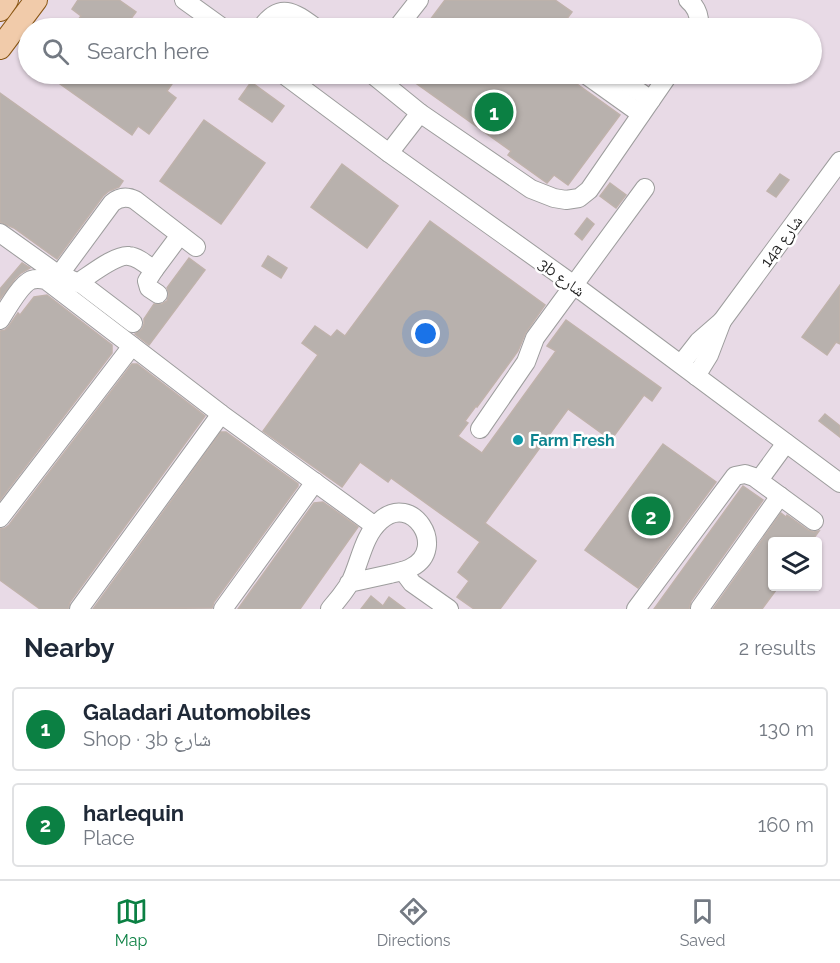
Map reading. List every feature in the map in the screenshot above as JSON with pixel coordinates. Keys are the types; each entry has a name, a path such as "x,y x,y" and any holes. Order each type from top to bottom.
{"main road":[{"path":"0,10 8,0"},
{"path":"22,18 36,0"},
{"path":"0,48 18,24"}],"street":[{"path":"184,0 209,18"},
{"path":"405,18 419,0"},
{"path":"688,0 698,12 699,18"},
{"path":"269,18 287,11 303,18"},
{"name":"3b شارع","path":"296,84 574,285 840,483"},
{"path":"384,84 420,113 531,189 566,200 579,198 589,190 662,84"},
{"path":"603,84 646,107"},
{"path":"624,84 646,107"},
{"path":"389,153 420,113"},
{"name":"14a شارع","path":"681,364 699,341 722,321 840,160"},
{"path":"480,429 526,362 535,338 645,188"},
{"path":"59,275 112,203 119,198 127,197 135,200 196,247"},
{"path":"0,233 59,275 79,282 133,322"},
{"path":"158,294 151,290 147,281 180,235"},
{"path":"79,282 117,258 125,256 136,258 154,270"},
{"path":"0,320 24,285 32,279 42,279 51,283 221,414 375,526"},
{"name":"14a شارع","path":"696,376 709,355 722,321"},
{"path":"0,518 132,346"},
{"path":"79,609 221,414"},
{"path":"759,480 786,442"},
{"path":"636,609 735,476 745,474 759,480 814,521"},
{"path":"223,609 315,482"},
{"path":"700,608 780,496"},
{"path":"330,609 349,583 371,531 382,519 396,512 403,513 415,518 424,528 427,541 425,554 417,565 404,571 349,583"},
{"path":"404,571 412,584 449,609"}],"shaded area":[{"path":"0,0 840,0 840,609 0,609"}],"building":[{"path":"78,0 119,0 136,12 132,18 80,18 81,16 72,9"},
{"path":"445,0 555,0 572,12 568,18 432,18"},
{"path":"60,84 172,84 167,91 176,98 149,134 138,126 132,135"},
{"path":"250,84 254,84 284,106 272,122 239,99"},
{"path":"417,84 577,84 620,115 568,185 554,175 547,183 508,155 511,151"},
{"path":"0,93 123,181 119,187 103,196 57,259 14,228 0,222"},
{"path":"204,120 265,163 221,224 160,181"},
{"path":"342,164 398,206 367,248 311,207"},
{"path":"780,174 789,180 776,197 767,191"},
{"path":"610,183 626,195 616,208 600,196"},
{"path":"587,218 594,224 582,240 575,234"},
{"path":"430,221 545,305 526,332 518,351 465,421 468,423 458,436 482,453 556,351 547,346 566,320 661,388 652,401 644,395 611,440 568,409 485,523 536,561 500,609 474,609 457,597 469,581 458,572 480,542 391,478 388,482 360,462 342,487 263,431 318,355 302,343 315,326 331,337 337,330 345,336"},
{"path":"268,256 287,268 281,278 262,266"},
{"path":"189,258 205,270 149,345 135,334 142,329 144,319 154,304 167,301 169,294 167,288"},
{"path":"22,263 30,268 15,279 0,299 0,289"},
{"path":"840,285 840,344 836,342 827,355 802,337"},
{"path":"47,295 112,345 112,353 0,500 0,331 9,326 18,313 20,315 34,297"},
{"path":"132,364 137,364 205,416 70,602 68,609 40,609 0,580 0,529 9,525"},
{"path":"825,414 840,426 840,437 819,421"},
{"path":"221,432 226,432 298,486 214,602 212,608 93,609"},
{"path":"663,444 716,482 638,588 585,550"},
{"path":"743,486 763,500 691,601 689,609 654,609"},
{"path":"323,502 358,527 300,609 238,609 314,503"},
{"path":"781,513 808,530 819,531 815,537 768,537 768,591 775,591 762,609 713,609"},
{"path":"371,596 383,606 389,597 405,609 361,609"}],"place":[{"name":"Galadari Automobiles","path":"494,112"},
{"name":"Farm Fresh","path":"518,440"},
{"name":"harlequin","path":"651,516"}]}
